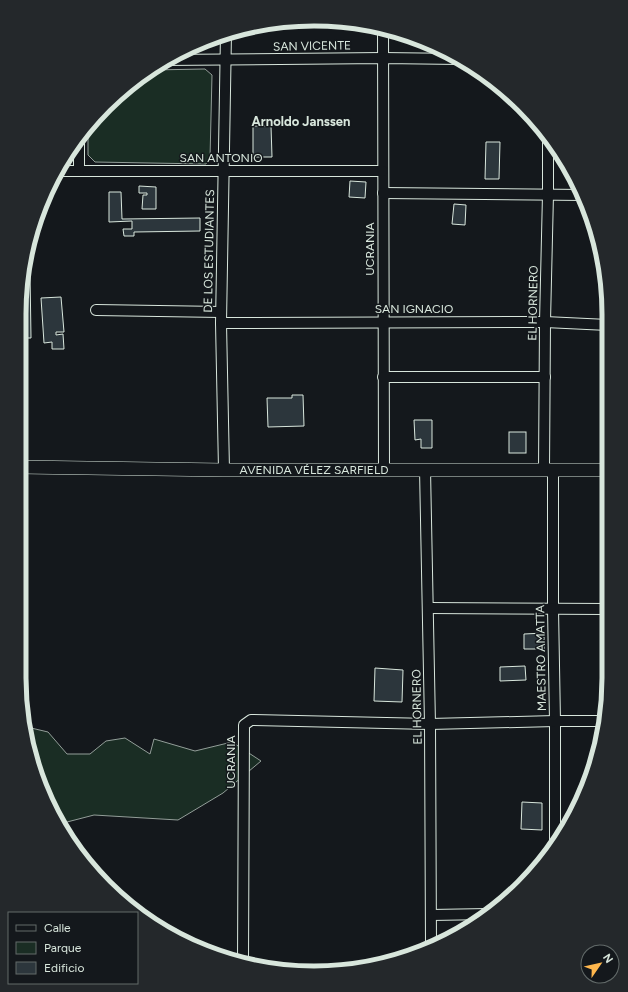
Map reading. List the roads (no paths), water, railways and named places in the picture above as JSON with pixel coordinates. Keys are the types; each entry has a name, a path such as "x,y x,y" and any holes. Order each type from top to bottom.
{"main road":[{"name":"AVENIDA VÉLEZ SARFIELD","path":"26,467 224,470 602,470"}],"street":[{"name":"UCRANIA","path":"383,35 384,469"},
{"name":"DE LOS ESTUDIANTES","path":"224,470 220,323 226,40"},
{"name":"SAN VICENTE","path":"179,60 446,59"},
{"name":"EL HORNERO","path":"548,147 545,377 549,469"},
{"path":"79,149 79,171"},
{"name":"SAN ANTONIO","path":"64,171 383,171"},
{"path":"383,194 576,195"},
{"path":"96,310 221,312"},
{"name":"SAN IGNACIO","path":"220,323 545,322 602,325"},
{"path":"383,377 545,377"},
{"name":"EL HORNERO","path":"425,469 429,608 431,941"},
{"name":"MAESTRO AMATTA","path":"549,469 555,721 555,835"},
{"path":"429,608 602,609"},
{"name":"UCRANIA","path":"243,957 244,726 251,720 430,724 599,721"},
{"path":"432,915 478,914"}],"district":[{"name":"Arnoldo Janssen","path":"301,121"}]}
